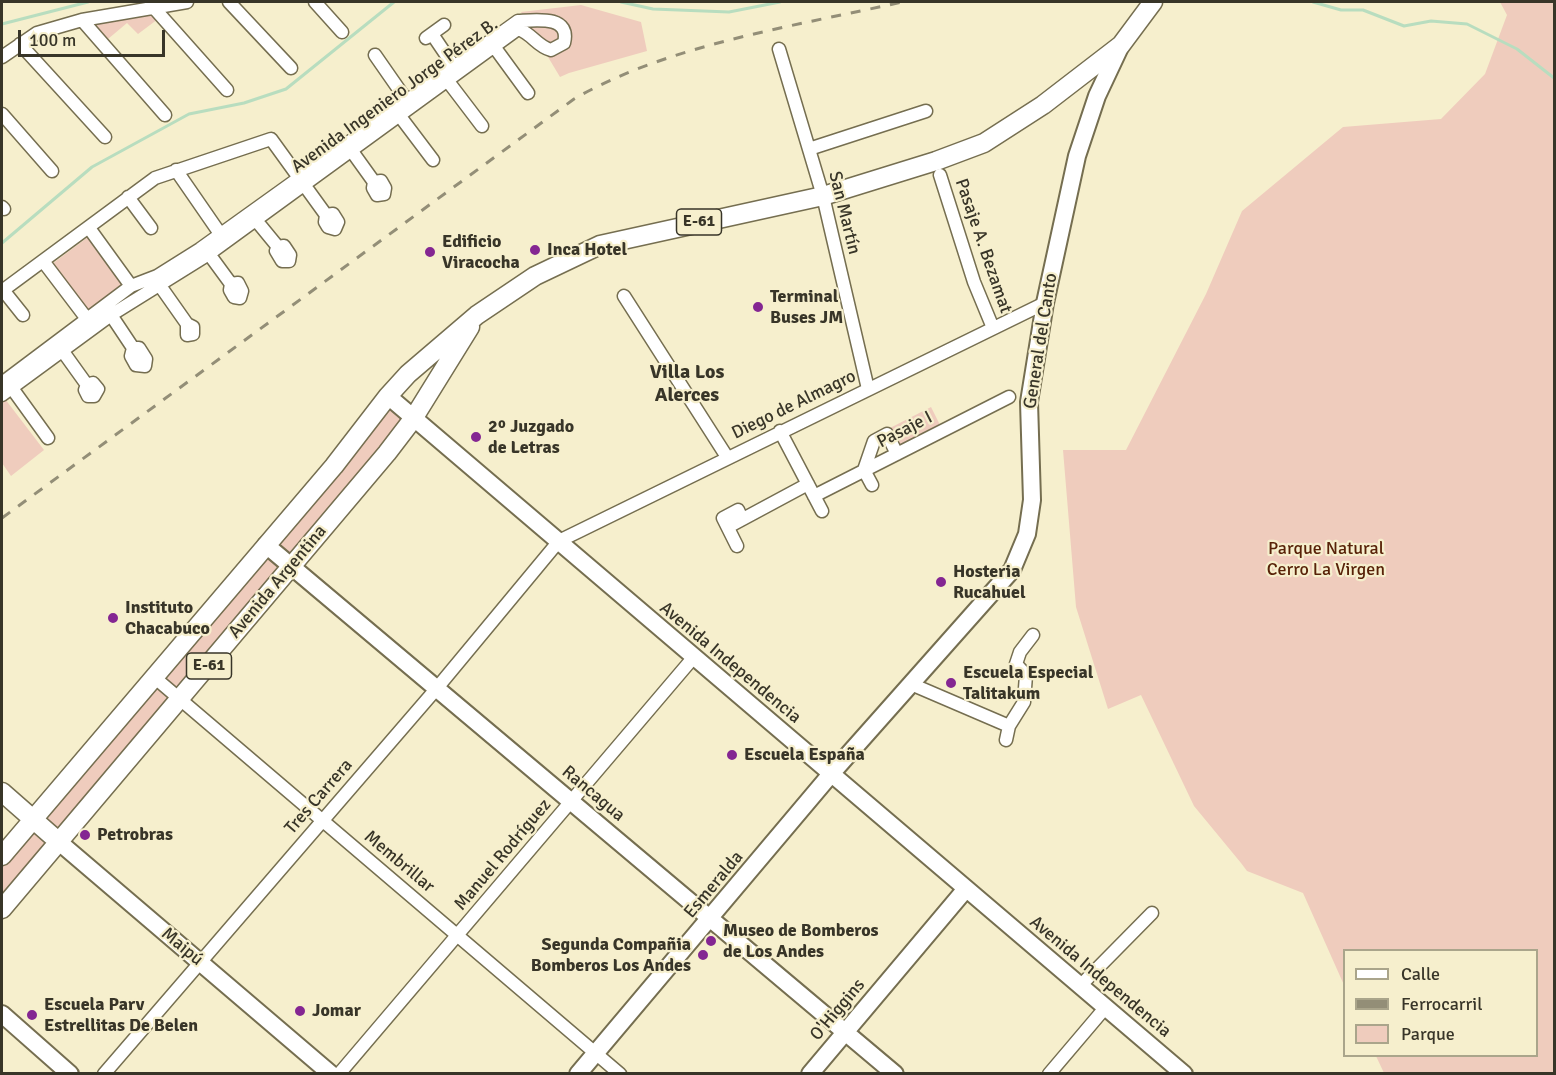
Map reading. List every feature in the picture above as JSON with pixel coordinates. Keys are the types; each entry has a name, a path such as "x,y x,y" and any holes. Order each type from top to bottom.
{"main road":[{"name":"General del Canto","path":"831,774 1012,570 1027,534 1032,500 1029,402 1045,303 1077,156 1097,96 1121,45 1153,2"},
{"name":"E-61","path":"388,396 408,374 477,315 535,276 600,245 823,196 936,161 984,143 1042,105 1121,45"},
{"name":"E-61","path":"413,419 477,315"},
{"name":"Avenida Independencia","path":"388,396 965,890 1184,1074"},
{"name":"Avenida Argentina","path":"2,856 266,545 388,396"},
{"name":"Avenida Argentina","path":"2,909 181,700 413,419"},
{"name":"Rancagua","path":"266,545 895,1074"},
{"name":"Esmeralda","path":"578,1074 831,774"},
{"name":"Maipú","path":"2,792 331,1074"},
{"name":"O'Higgins","path":"810,1074 965,890"},
{"path":"2,1014 70,1074"}],"street":[{"path":"2,57 37,33 82,20 187,2"},
{"path":"229,2 291,68"},
{"path":"315,2 342,33"},
{"path":"154,8 228,90"},
{"path":"82,20 165,114"},
{"name":"Avenida Ingeniero Jorge Pérez B.","path":"5,384 60,346 111,315 157,281 302,181 351,150 447,80 492,43 518,21 559,22 566,36 564,43 551,50 542,48 531,36 518,29 492,43 453,65 302,181 255,219 223,237 209,254 157,281 131,286 87,319 60,346"},
{"path":"444,25 429,36 453,65"},
{"path":"492,43 528,93"},
{"path":"20,44 105,137"},
{"name":"San Martín","path":"779,49 823,196 868,388"},
{"path":"375,55 407,101 399,115 433,160"},
{"path":"447,80 482,126"},
{"path":"809,150 926,111"},
{"path":"2,114 52,171"},
{"path":"22,315 2,290 155,178 176,170 271,139 326,215"},
{"path":"351,150 374,182"},
{"path":"176,170 223,237"},
{"name":"Pasaje A. Bezamat","path":"940,175 974,282 993,328"},
{"path":"128,197 151,228"},
{"path":"255,219 278,247"},
{"path":"89,228 131,286"},
{"path":"209,254 231,284"},
{"path":"43,261 87,319"},
{"path":"157,281 187,324"},
{"path":"624,296 727,457"},
{"name":"Diego de Almagro","path":"559,541 1045,303"},
{"path":"111,315 133,348"},
{"path":"60,346 87,385"},
{"path":"5,384 48,438"},
{"name":"Pasaje I","path":"814,496 1009,397"},
{"path":"780,431 822,511"},
{"name":"Pasaje I","path":"864,470 874,441 887,434 897,454"},
{"path":"864,470 872,485"},
{"path":"737,546 726,522 742,519 808,484"},
{"name":"Tres Carrera","path":"104,1074 437,688 559,541"},
{"path":"1006,740 1009,726 1024,702 1026,675 1016,664 1020,652 1033,635"},
{"name":"Manuel Rodríguez","path":"339,1074 693,658"},
{"name":"Membrillar","path":"154,677 620,1074"},
{"path":"911,684 1009,726"},
{"path":"1080,986 1152,913"},
{"path":"1049,1074 1105,1008"}],"green space":[{"name":"Parque Natural Cerro La Virgen","path":"1500,2 1554,2 1554,1073 1384,1073 1376,1057 1538,1057 1538,949 1343,949 1343,983 1303,893 1247,871 1194,806 1141,695 1108,709 1076,607 1063,450 1126,450 1206,294 1242,211 1343,127 1441,119 1485,74 1507,15"},
{"path":"581,5 641,22 647,51 560,77 521,12"},
{"path":"152,13 158,19 138,34 127,23 108,39 93,24"},
{"path":"88,237 125,285 86,314 52,264"},
{"path":"2,395 44,450 11,476 2,463"},
{"path":"389,406 410,420 2,897 2,859"},
{"path":"931,407 940,425 899,446 890,428"}],"waterway":[{"path":"2,24 88,2"},
{"path":"2,243 92,167 189,114 244,103 286,89 394,2"},
{"path":"621,2 653,9 729,12 780,2"},
{"path":"1313,2 1341,10 1363,10 1404,26 1431,21 1467,24 1517,49 1554,78"}],"railway":[{"path":"2,518 574,99 611,80 692,50 902,2"}],"place":[{"name":"Inca Hotel","path":"535,250"},
{"name":"Edificio Viracocha","path":"430,252"},
{"name":"Terminal Buses JM","path":"758,307"},
{"name":"2º Juzgado de Letras","path":"476,437"},
{"name":"Hosteria Rucahuel","path":"941,582"},
{"name":"Instituto Chacabuco","path":"113,618"},
{"name":"Escuela Especial Talitakum","path":"951,683"},
{"name":"Escuela España","path":"732,755"},
{"name":"Petrobras","path":"85,835"},
{"name":"Museo de Bomberos de Los Andes","path":"711,941"},
{"name":"Segunda Compañia Bomberos Los Andes","path":"703,955"},
{"name":"Jomar","path":"300,1011"},
{"name":"Escuela Parv Estrellitas De Belen","path":"32,1015"}],"district":[{"name":"Villa Los Alerces","path":"687,384"}]}
